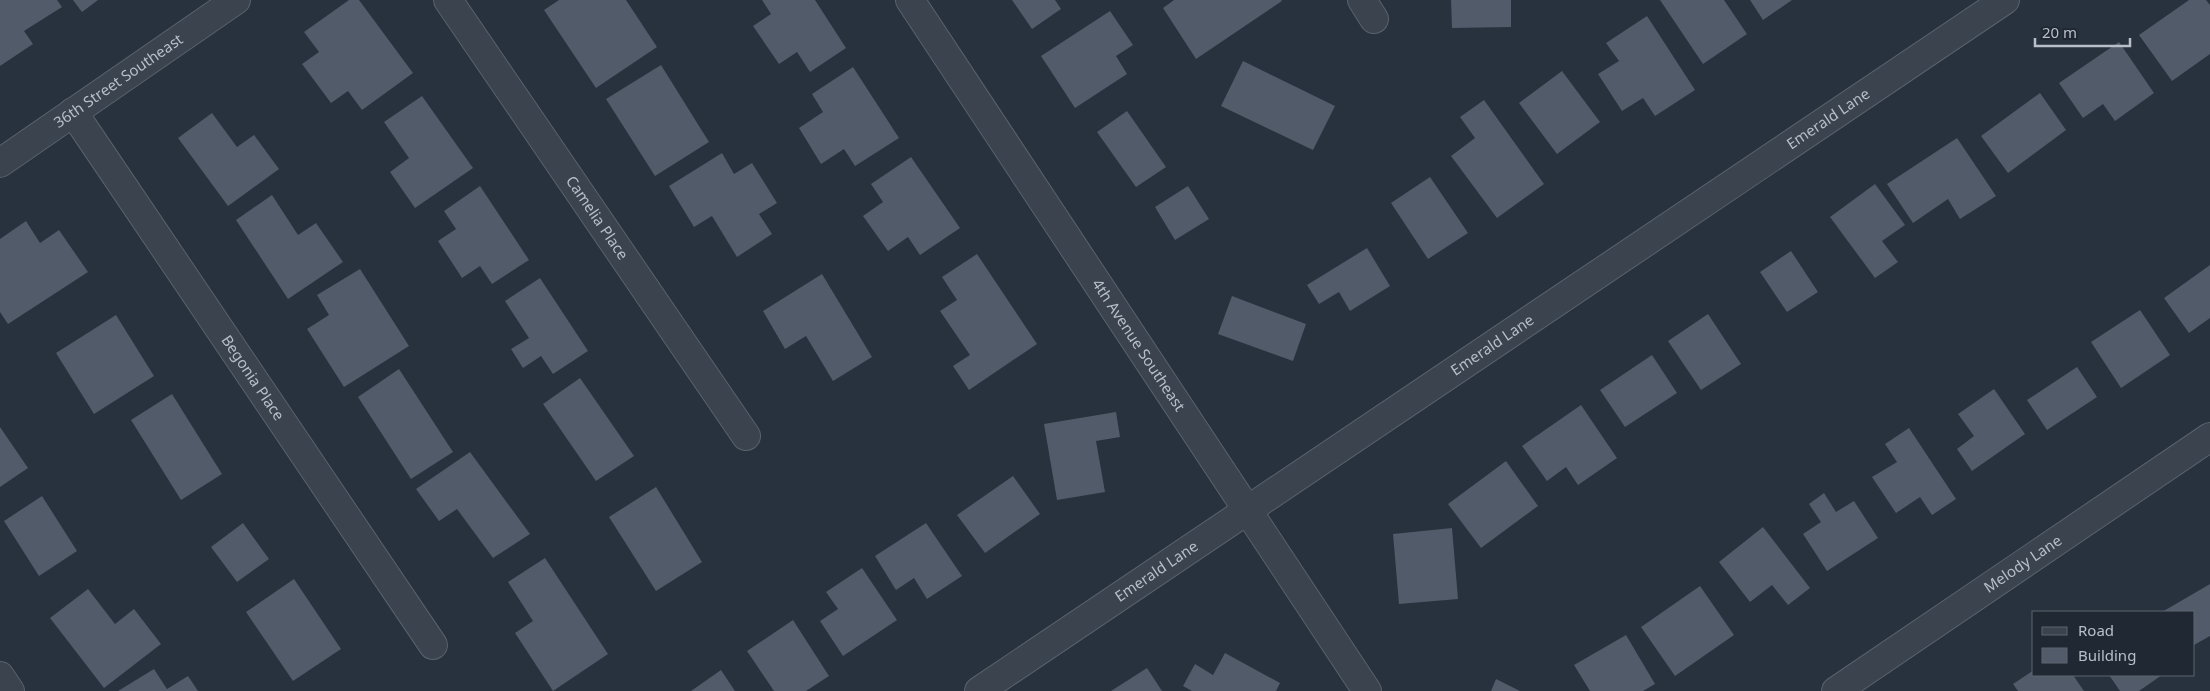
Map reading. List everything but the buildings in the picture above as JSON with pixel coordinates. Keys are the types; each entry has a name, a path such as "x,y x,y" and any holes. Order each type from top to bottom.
{"street":[{"name":"36th Street Southeast","path":"0,163 236,0"},
{"name":"Camelia Place","path":"448,0 746,436"},
{"name":"4th Avenue Southeast","path":"910,0 1367,691"},
{"name":"Emerald Lane","path":"979,691 2005,0"},
{"name":"Begonia Place","path":"73,112 432,645"},
{"name":"Melody Lane","path":"1836,691 2210,437"},
{"path":"0,676 10,691"}]}
